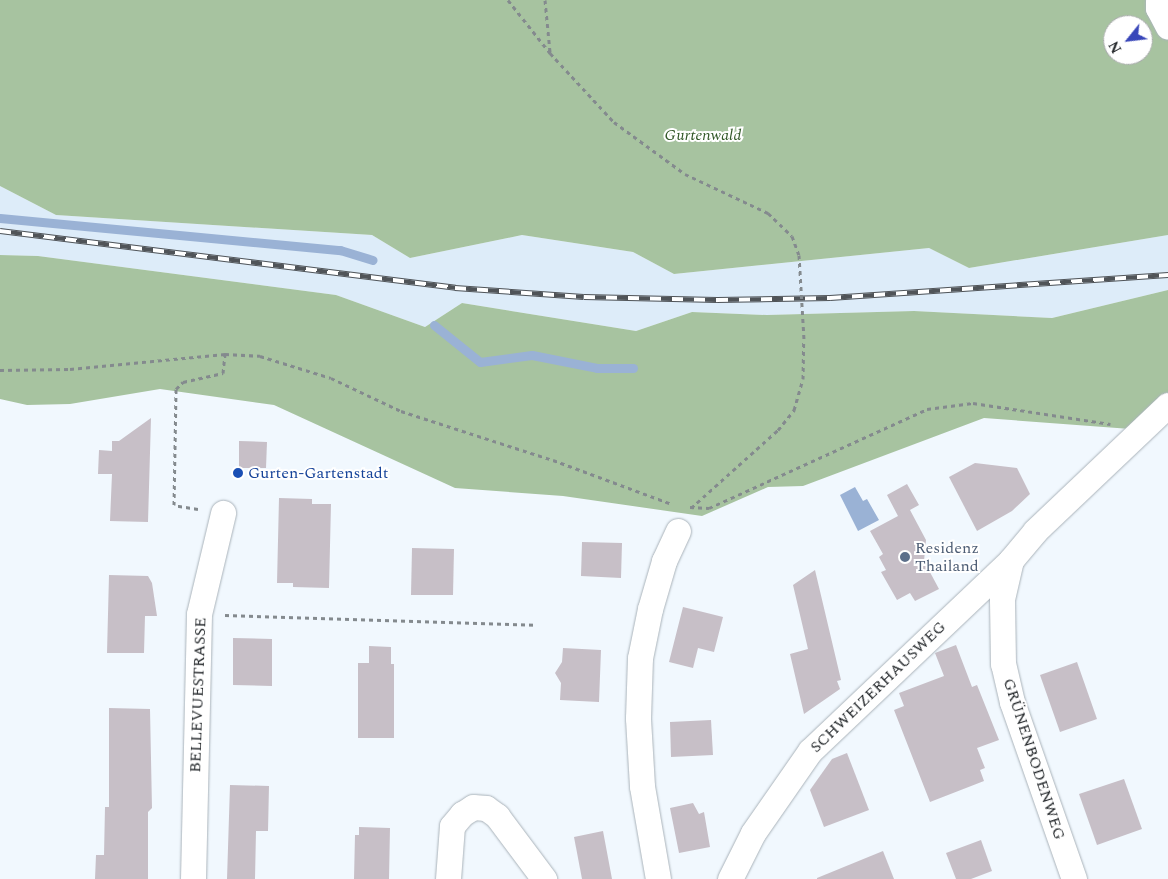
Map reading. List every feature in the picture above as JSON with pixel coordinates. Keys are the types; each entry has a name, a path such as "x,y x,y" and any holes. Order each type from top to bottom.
{"street":[{"path":"1158,0 1158,8 1168,27"},
{"name":"GRÜNENBODENWEG","path":"1074,879 1012,702 1003,664 1002,599 1011,560 1035,531 1144,430 1168,405"},
{"name":"BELLEVUESTRASSE","path":"193,879 199,614 223,513"},
{"path":"658,879 642,786 638,718 640,658 652,599 678,518"},
{"name":"SCHWEIZERHAUSWEG","path":"730,879 753,834 810,750 1011,560"},
{"path":"448,879 452,826 462,814 473,807 486,808 498,816 544,879"}],"path":[{"path":"508,0 550,53 614,122 685,174 768,213 792,236 799,255 804,340 803,379 794,410 778,430 691,507 709,508 812,464 927,409 973,403 1144,430"},
{"path":"545,0 550,53"},
{"path":"0,370 70,369 225,354 260,356 330,378 400,411 552,460 678,518"},
{"path":"223,513 174,505 174,495 176,389 183,382 223,373 225,354"},
{"path":"199,614 536,625"}],"shaded area":[{"path":"0,186 56,215 372,235 410,258 522,235 633,252 674,274 929,248 969,268 1168,235 1168,290 1052,318 914,311 767,315 692,312 636,331 462,303 425,327 336,295 38,256 0,255"}],"green space":[{"name":"Gurtenwald","path":"0,0 1154,0 1168,27 1168,235 969,268 929,248 674,274 633,252 522,235 410,258 372,235 56,215 0,186"},
{"path":"0,255 38,256 336,295 425,327 462,303 636,331 692,312 767,315 914,311 1052,318 1168,290 1168,405 1144,430 984,418 803,486 768,487 702,516 563,496 455,488 274,405 160,389 70,404 27,405 0,399"}],"water":[{"path":"855,487 863,501 867,499 879,520 858,531 840,495"}],"building":[{"path":"151,418 148,522 110,521 112,474 98,474 99,450 112,451 112,441 119,441"},
{"path":"239,441 267,442 266,468 239,468"},
{"path":"975,463 1017,468 1030,494 1012,511 977,531 949,477"},
{"path":"907,484 919,505 910,510 926,540 924,561 939,589 915,601 910,593 897,600 881,572 886,570 879,557 883,554 870,531 898,516 887,495"},
{"path":"279,498 312,499 312,504 331,504 329,588 293,587 293,583 277,583"},
{"path":"582,542 622,543 621,578 581,576"},
{"path":"412,548 454,549 453,595 411,595"},
{"path":"815,570 841,680 837,681 840,689 804,714 790,654 808,649 793,585"},
{"path":"109,575 148,576 152,583 157,616 145,616 144,653 107,653"},
{"path":"683,607 723,617 714,652 698,648 693,668 669,662"},
{"path":"233,638 272,639 272,686 233,685"},
{"path":"956,645 972,687 977,685 999,740 977,748 985,768 980,770 984,781 930,802 894,710 904,706 899,693 944,676 935,653"},
{"path":"369,646 391,647 391,664 394,664 394,738 358,738 358,663 369,663"},
{"path":"563,648 601,650 599,702 560,700 561,683 555,673 562,662"},
{"path":"1077,662 1097,719 1060,732 1040,675"},
{"path":"109,708 150,709 152,808 148,812 148,879 95,879 96,855 104,855 105,807 109,807"},
{"path":"711,720 713,755 671,757 670,722"},
{"path":"847,753 869,810 824,827 810,790 832,759"},
{"path":"1124,779 1142,829 1097,845 1079,794"},
{"path":"230,785 269,786 268,831 256,831 255,879 227,879"},
{"path":"693,803 699,814 704,812 710,847 679,853 670,808"},
{"path":"359,827 390,828 389,879 354,879 355,835 359,835"},
{"path":"603,831 612,879 582,879 574,837"},
{"path":"981,840 992,871 971,879 956,879 946,853"},
{"path":"883,851 894,879 817,879 817,878"}],"waterway":[{"path":"0,218 340,250 372,260"},
{"path":"434,325 480,362 532,355 597,368 633,368"}],"railway":[{"path":"0,231 455,288 584,297 717,300 830,298 1168,275"}],"place":[{"name":"Gurten-Gartenstadt","path":"238,473"},
{"name":"Residenz Thailand","path":"905,557"}]}
